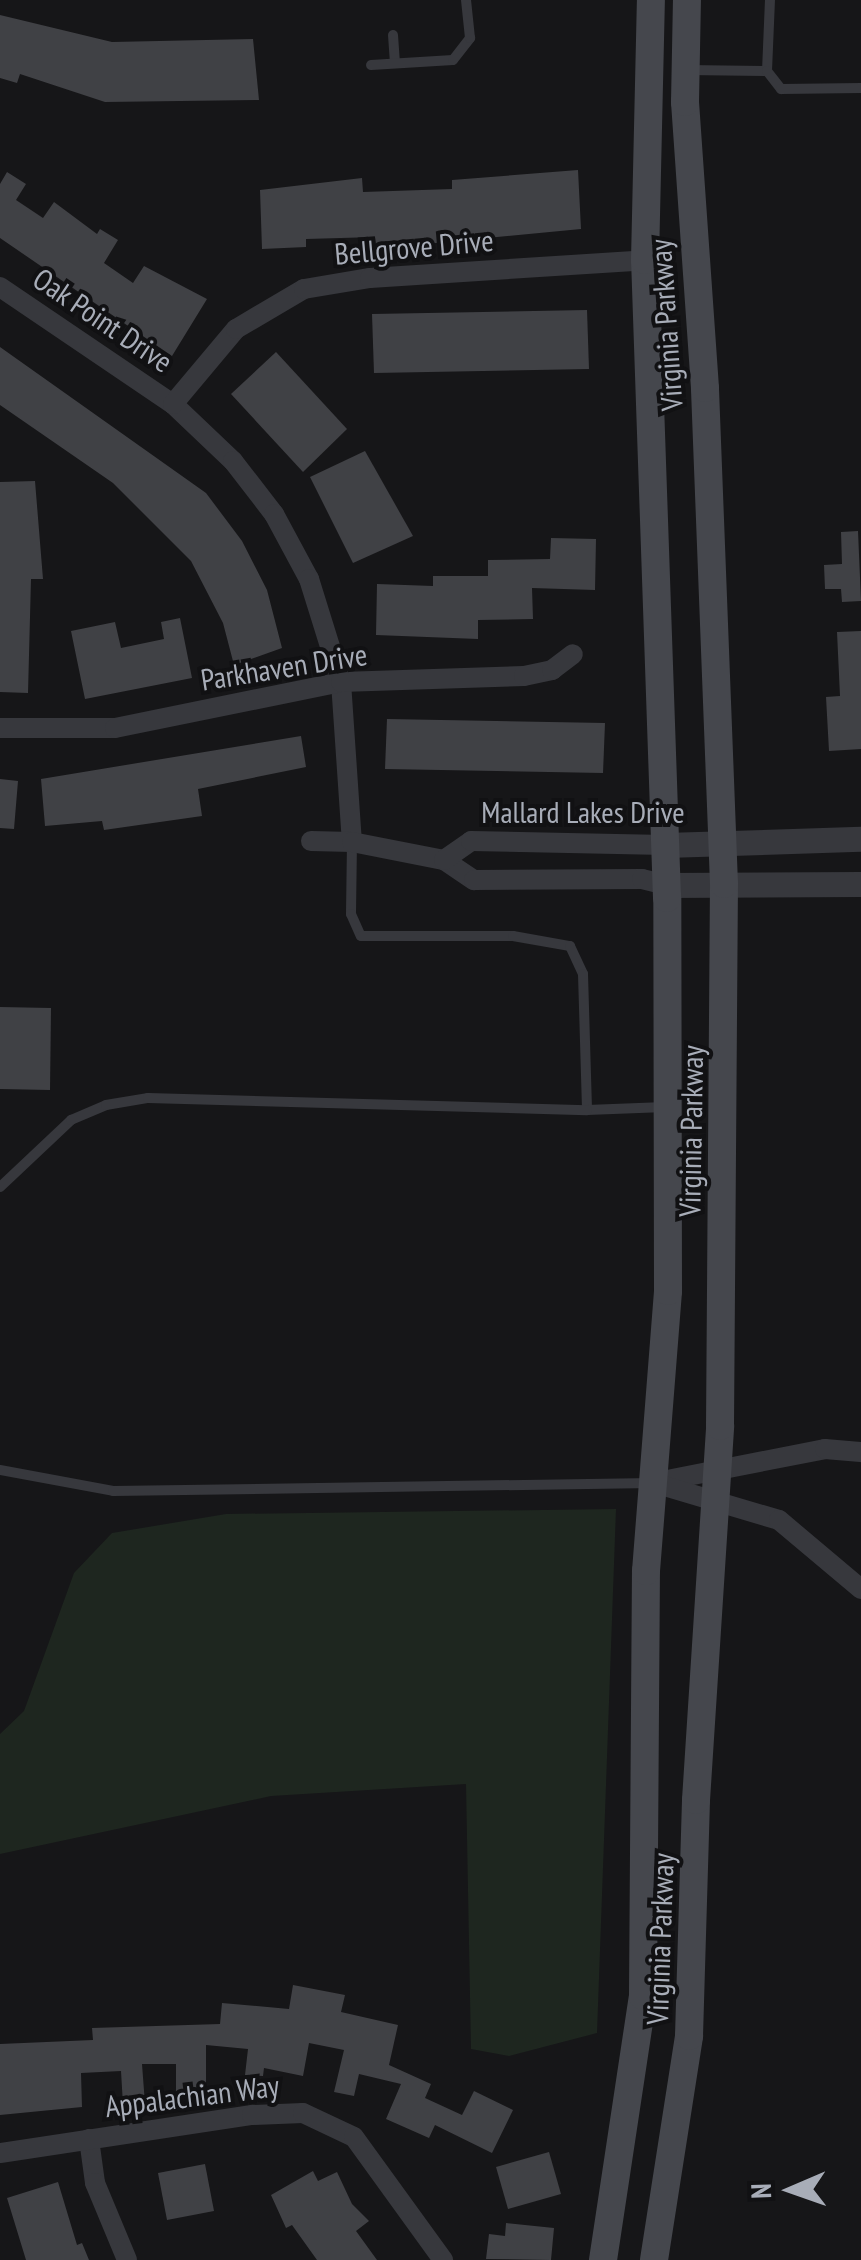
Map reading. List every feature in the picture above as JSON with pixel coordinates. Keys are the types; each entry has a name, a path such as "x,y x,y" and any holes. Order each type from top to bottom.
{"main road":[{"name":"Virginia Parkway","path":"603,2260 643,1996 646,1570 668,1291 666,885 645,260 651,0"},
{"name":"Virginia Parkway","path":"654,2260 689,2036 698,1761 719,1464 724,884 685,70 687,0"}],"street":[{"name":"Bellgrove Drive","path":"173,404 236,330 304,290 370,278 645,260"},
{"name":"Oak Point Drive","path":"0,287 173,404 233,461 274,514 309,579 341,682 352,842"},
{"name":"Parkhaven Drive","path":"0,728 115,728 341,682 524,676 552,670 573,654"},
{"name":"Mallard Lakes Drive","path":"444,860 471,841 722,845 861,839"},
{"path":"311,841 352,842 444,860 474,880 642,879 666,885 861,884"},
{"path":"654,1483 719,1464 825,1448 861,1452"},
{"path":"654,1483 796,1529 861,1589"},
{"name":"Appalachian Way","path":"0,2153 252,2115 303,2114 326,2121 354,2138 443,2260"},
{"path":"89,2139 94,2183 127,2260"}],"lane":[{"path":"371,65 453,60 466,51 466,0"},
{"path":"770,0 767,70 782,88 861,88"},
{"path":"393,35 395,64"},
{"path":"685,70 767,70"},
{"path":"352,842 351,914 361,936 513,936 570,946 583,974 587,1110"},
{"path":"0,1187 71,1120 106,1105 148,1098 587,1110 666,1107"},
{"path":"0,1470 113,1490 654,1483"}],"shaded area":[{"path":"616,1509 597,2033 509,2056 471,2049 466,1784 271,1796 0,1854 0,1734 24,1711 74,1573 112,1533 226,1514"}],"building":[{"path":"0,15 112,42 253,39 259,100 105,102 20,74 17,83 0,78"},
{"path":"578,170 581,229 415,245 376,246 375,237 306,239 306,247 262,249 260,190 362,178 363,192 452,189 452,180"},
{"path":"7,172 26,184 16,200 43,218 54,202 97,234 100,229 118,240 104,263 133,283 144,266 207,299 172,356 0,238 0,184"},
{"path":"587,310 589,369 374,373 372,314"},
{"path":"0,347 206,493 242,541 267,590 282,648 234,665 223,623 191,561 113,483 0,405"},
{"path":"276,352 347,429 303,472 231,394"},
{"path":"365,451 413,536 353,563 310,477"},
{"path":"35,481 43,579 31,579 28,693 0,692 0,482"},
{"path":"858,531 861,601 842,602 841,589 825,589 824,565 842,564 841,532"},
{"path":"551,538 596,539 595,590 532,588 533,619 478,620 478,639 376,635 377,584 433,586 433,576 488,576 488,560 550,559"},
{"path":"180,618 192,678 85,699 71,631 115,622 121,648 164,639 161,622"},
{"path":"861,631 861,749 829,751 826,697 840,696 837,632"},
{"path":"387,719 605,723 603,773 385,769"},
{"path":"301,736 306,767 198,789 202,816 104,830 102,821 45,826 41,779"},
{"path":"0,779 18,781 14,829 0,828"},
{"path":"0,1007 51,1008 50,1090 0,1089"},
{"path":"293,1985 345,1995 341,2012 398,2025 389,2065 431,2084 425,2098 462,2115 474,2091 513,2110 492,2153 435,2125 429,2138 386,2119 401,2084 359,2074 354,2096 334,2092 344,2050 309,2043 303,2076 264,2068 263,2076 245,2075 248,2049 206,2045 206,2094 176,2094 176,2064 142,2064 145,2104 123,2105 121,2071 81,2073 82,2107 0,2115 0,2044 93,2040 92,2028 220,2024 222,2003 289,2009"},
{"path":"549,2152 561,2194 508,2209 496,2167"},
{"path":"205,2164 214,2211 167,2220 158,2173"},
{"path":"313,2171 318,2181 337,2172 352,2204 369,2221 356,2231 377,2260 317,2260 292,2225 286,2228 271,2195"},
{"path":"58,2182 77,2245 82,2243 89,2260 26,2260 7,2198"},
{"path":"506,2223 554,2228 551,2260 486,2259 489,2234 505,2236"}]}
